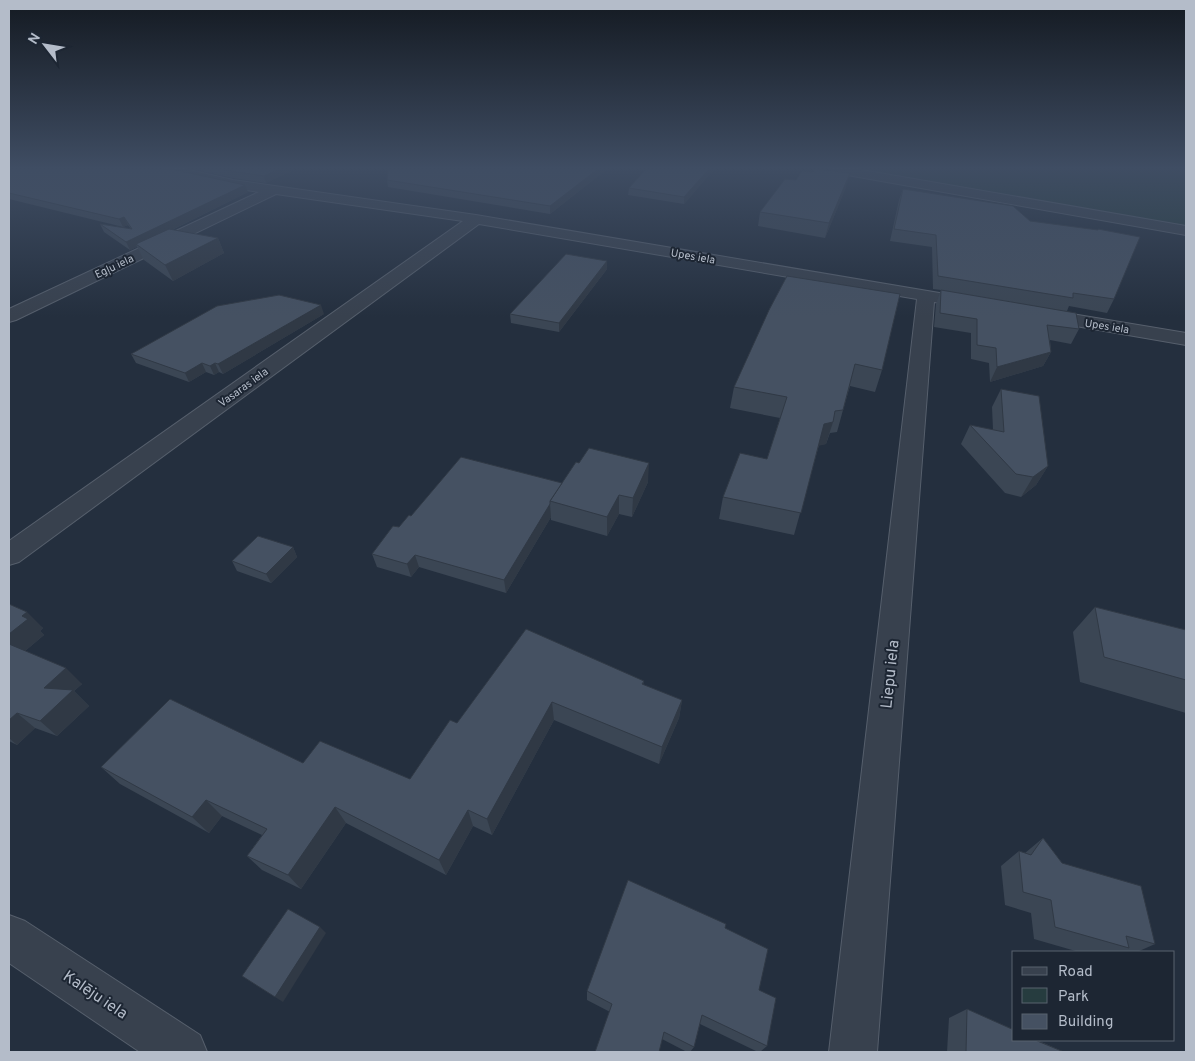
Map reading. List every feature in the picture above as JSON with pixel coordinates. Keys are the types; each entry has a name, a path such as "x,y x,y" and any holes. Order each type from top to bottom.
{"street":[{"name":"Egļu iela","path":"9,316 214,219"},
{"name":"Upes iela","path":"473,219 994,307"},
{"name":"Vasaras iela","path":"9,555 476,219"},
{"path":"1116,219 1186,231"},
{"name":"Liepu iela","path":"853,1052 926,296"},
{"name":"Upes iela","path":"1022,312 1186,338"},
{"name":"Kalēju iela","path":"9,937 183,1052"}],"green space":[{"path":"1133,219 1186,219 1186,228"}],"building":[{"path":"125,219 175,219 126,242 100,224 132,229"},
{"path":"801,219 831,219 829,223"},
{"path":"896,219 1027,219 1030,221 1098,229 1140,237 1114,299 1073,293 1073,298 938,276 936,235 894,229"},
{"path":"169,229 218,238 165,265 136,244"},
{"path":"566,254 607,261 559,323 510,314"},
{"path":"787,276 900,294 882,370 855,364 843,410 835,411 833,422 824,424 801,513 723,497 740,453 767,459 787,397 734,387 769,310"},
{"path":"941,290 1076,313 1079,329 1047,325 1051,352 997,367 996,348 977,345 977,319 940,313"},
{"path":"279,295 321,305 218,364 215,363 210,366 202,363 185,373 131,354 217,306"},
{"path":"1001,389 1039,396 1048,466 1033,477 1016,474 970,425 1004,432"},
{"path":"589,448 649,463 633,498 619,495 607,517 550,501 576,462 579,463"},
{"path":"461,457 562,483 504,580 415,555 407,564 372,554 393,526 399,527 409,515 411,516"},
{"path":"258,536 293,547 266,574 232,561"},
{"path":"9,604 27,612 22,616 28,619 9,634"},
{"path":"1095,607 1186,630 1186,680 1104,657"},
{"path":"526,629 644,681 642,684 682,700 662,747 552,702 487,819 468,810 439,860 335,807 288,875 247,856 267,829 206,800 192,817 101,767 170,699 303,763 320,741 410,779 450,720 457,723"},
{"path":"9,644 66,668 44,688 73,690 40,721 17,713 9,720"},
{"path":"1043,838 1062,863 1141,886 1155,944 1126,936 1129,948 1055,927 1051,900 1023,892 1019,851 1031,855"},
{"path":"628,880 726,924 725,928 768,949 759,990 776,998 767,1046 702,1015 694,1047 664,1032 659,1052 595,1052 612,1004 587,991"},
{"path":"288,909 320,927 275,997 242,976"},
{"path":"967,1009 1012,1029 1012,1041 1037,1041 1064,1052 966,1052"}]}
